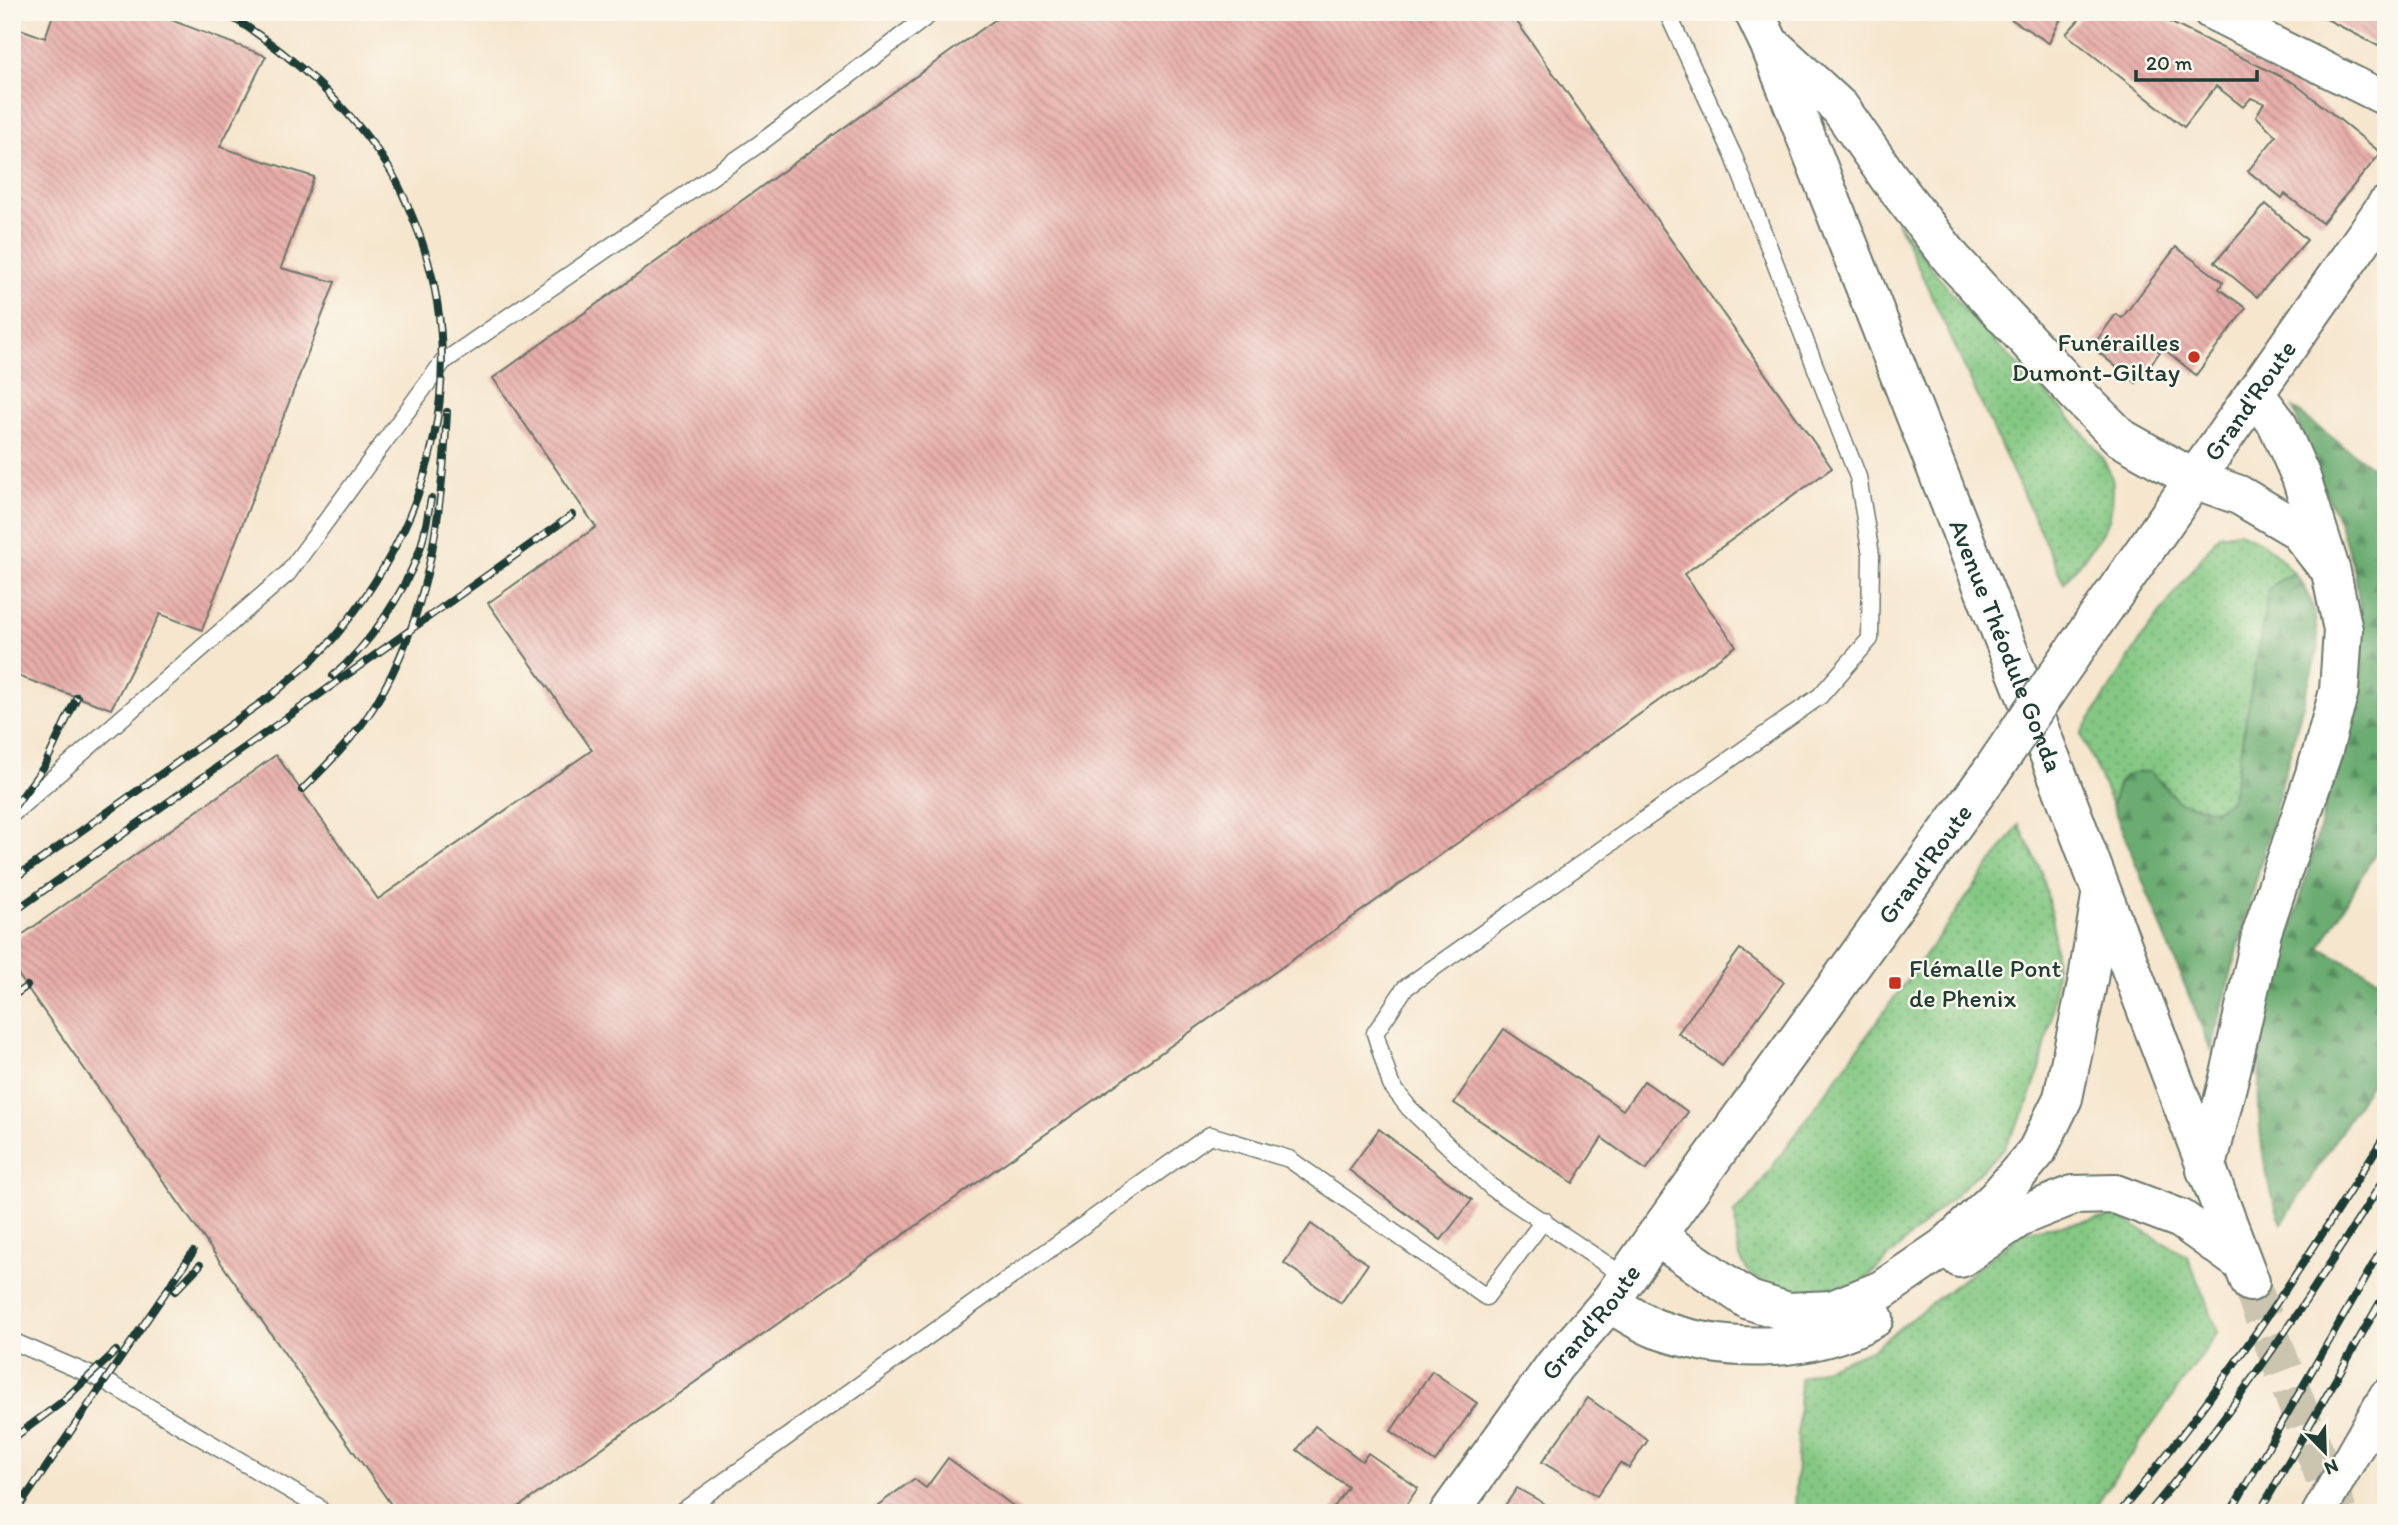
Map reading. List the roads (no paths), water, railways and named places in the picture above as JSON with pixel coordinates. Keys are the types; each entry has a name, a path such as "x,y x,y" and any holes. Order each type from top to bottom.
{"main road":[{"path":"1762,28 1840,107 1889,178 1952,258 2121,438 2194,479 2239,495 2298,530 2331,572"},
{"name":"Avenue Théodule Gonda","path":"1618,1291 1657,1329 1717,1343 1754,1347 1795,1345 1859,1326 1901,1303 2023,1215 2073,1195 2115,1195 2181,1219 2246,1272 1762,28"},
{"name":"Grand'Route","path":"1449,1513 1555,1365 1618,1291 1994,768 2386,206"},
{"path":"2206,1170 2262,932 2323,750 2339,691 2343,630 2331,572 2301,477 2282,432 2255,394"},
{"path":"1656,1236 1749,1300 1788,1312 1832,1310 1882,1290 1946,1247 1997,1198 2036,1151 2063,1098 2088,979 2101,894"}],"street":[{"path":"2210,12 2386,99"},
{"path":"2319,1513 2386,1396"}],"lane":[{"path":"12,814 288,573 443,362 759,144 933,12"},
{"path":"1618,1291 1544,1220 1491,1186 1409,1108 1391,1085 1375,1033 1405,988 1820,696 1870,639 1871,555 1858,477 1734,157 1667,12"},
{"path":"680,1513 1210,1135 1289,1159 1486,1297 1544,1220"},
{"path":"12,1341 105,1381 317,1506 323,1513"}],"tunnel":[{"path":"2250,1282 2338,1513"}],"railway":[{"path":"12,880 272,695 326,647 373,585 399,539 419,491 433,442 441,391 441,340 434,288 420,236 398,184 373,145 316,81 271,44 224,12"},
{"path":"302,790 341,750 367,717 393,671 408,636 420,600 436,526 447,412"},
{"path":"333,676 372,635 394,603 421,546 431,499"},
{"path":"12,913 572,515"},
{"path":"12,810 45,765 77,697"},
{"path":"12,997 27,986"},
{"path":"2119,1513 2226,1376 2292,1280 2386,1134"},
{"path":"2149,1513 2213,1432 2273,1349 2386,1176"},
{"path":"2230,1513 2386,1242"},
{"path":"15,1513 193,1252"},
{"path":"175,1291 200,1265"},
{"path":"2259,1513 2386,1292"},
{"path":"12,1439 62,1402 116,1351"}],"place":[{"name":"Funérailles Dumont-Giltay","path":"2194,357"},
{"name":"Flémalle Pont de Phenix","path":"1895,983"}]}
